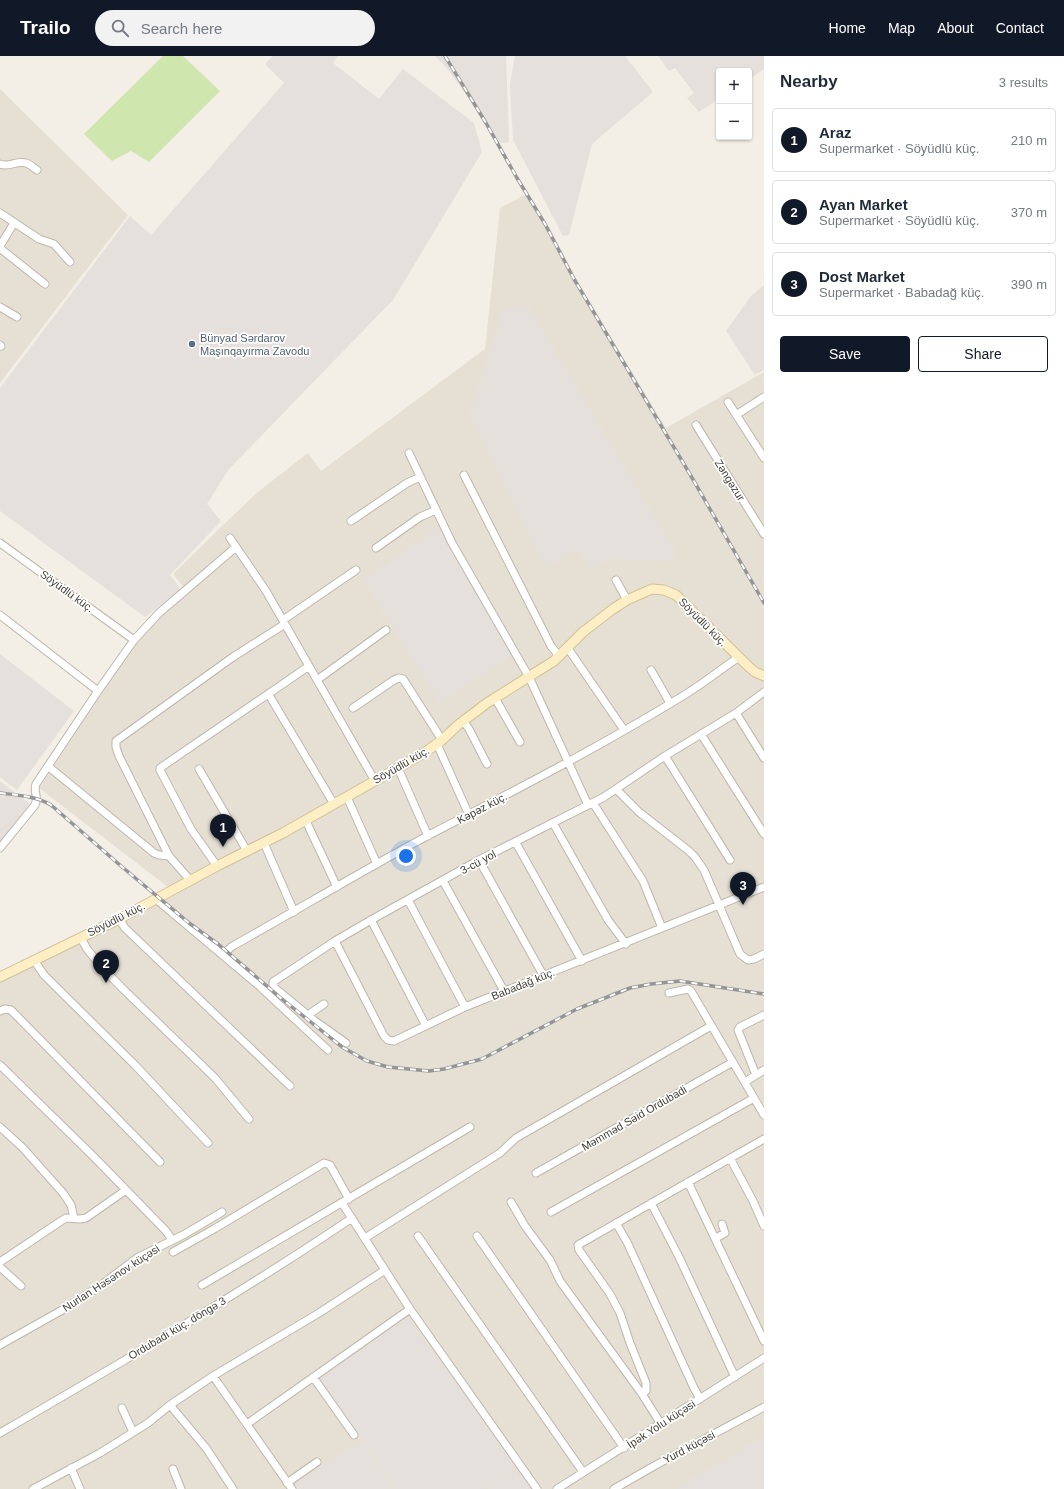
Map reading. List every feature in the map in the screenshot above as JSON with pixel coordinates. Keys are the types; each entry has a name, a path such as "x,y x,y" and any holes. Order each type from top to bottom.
{"street":[{"path":"0,164 5,166 23,163 37,170"},
{"path":"0,213 39,239 54,244 70,262"},
{"path":"14,222 0,246 1,249 45,284"},
{"path":"0,307 17,317"},
{"path":"736,415 764,397"},
{"path":"728,402 763,455"},
{"name":"Zəngəzur","path":"696,425 764,534"},
{"path":"408,453 452,543 529,677 568,762 591,804 643,881 662,928"},
{"path":"464,475 551,646 559,656"},
{"path":"351,521 408,483 420,477"},
{"path":"376,548 420,517 436,510"},
{"path":"230,538 284,622 375,781"},
{"name":"Söyüdlü küç.","path":"0,543 134,640"},
{"path":"0,848 35,805 38,799 35,790 36,784 134,640 159,613 236,548"},
{"path":"190,880 169,856 119,756 116,742 356,570"},
{"path":"616,580 627,600"},
{"name":"Söyüdlü küç.","path":"0,977 119,919 216,866 264,843 398,768 439,742 463,721 495,698 546,667 598,620 627,600 652,589 664,590 676,595 755,672 764,676"},
{"path":"0,615 98,691"},
{"path":"317,680 386,630"},
{"path":"567,647 624,730"},
{"name":"Kəpəz küç.","path":"223,955 231,947 337,887 624,730 688,693 739,657"},
{"path":"216,866 191,828 160,768 309,666"},
{"path":"650,670 670,703"},
{"path":"353,708 394,680 403,678 439,742 469,815"},
{"name":"3-cü yol","path":"346,1043 276,989 273,982 335,941 371,920 479,860 516,843 591,804 665,756 736,713 764,692"},
{"path":"269,694 334,804"},
{"path":"495,698 520,742"},
{"path":"736,713 764,758"},
{"path":"463,721 469,729 487,764"},
{"path":"701,734 764,834"},
{"path":"665,756 730,860"},
{"path":"48,767 154,853 169,856"},
{"path":"398,768 428,836"},
{"path":"199,769 247,851"},
{"path":"616,789 639,812 695,857 704,870 740,954 748,960 764,954"},
{"path":"347,797 378,864"},
{"path":"306,820 337,887"},
{"path":"553,823 608,920 626,944"},
{"path":"264,843 294,912"},
{"path":"516,843 582,961"},
{"path":"479,860 543,975"},
{"path":"443,881 504,991"},
{"name":"Babadağ küç.","path":"335,941 384,1036 388,1040 394,1041 465,1007 543,975 626,944 764,887"},
{"path":"156,899 223,955 328,1050"},
{"path":"408,900 465,1007"},
{"path":"119,919 125,928 290,1086"},
{"path":"371,920 426,1026"},
{"path":"81,938 87,949 101,966 215,1078 249,1119"},
{"path":"34,960 44,975 135,1065 208,1143"},
{"path":"669,993 688,990 691,991 764,1115"},
{"path":"308,1015 324,1004"},
{"path":"0,1010 11,1010 160,1162"},
{"path":"756,1075 738,1030 740,1027 764,1015"},
{"path":"365,1238 500,1153 516,1138 711,1026"},
{"name":"Məmməd Səid Ordubadi","path":"536,1173 733,1062"},
{"path":"0,1065 126,1190 166,1231 172,1240"},
{"path":"745,1082 764,1070"},
{"path":"551,1212 754,1098"},
{"path":"0,1127 23,1148 63,1193 71,1205 74,1218"},
{"path":"202,1285 470,1127"},
{"path":"642,1394 646,1391 646,1383 620,1314 610,1294 578,1248 580,1244 764,1139"},
{"path":"730,1158 753,1201 764,1226"},
{"path":"173,1252 324,1163 330,1165 352,1218 385,1270 410,1309 537,1489"},
{"path":"688,1182 764,1341"},
{"path":"0,1262 55,1224 66,1218 86,1218 126,1190"},
{"path":"511,1202 530,1233 550,1260 560,1281 642,1394 661,1424"},
{"path":"651,1203 679,1257 735,1377"},
{"name":"Nurlan Həsənov küçəsi","path":"0,1345 64,1309 100,1286 137,1258 222,1212"},
{"name":"Ordubadi küç. döngə 3","path":"0,1433 155,1342 317,1242 352,1218"},
{"path":"616,1223 627,1242 700,1399"},
{"path":"716,1238 725,1233 722,1224"},
{"path":"418,1236 583,1472"},
{"path":"477,1236 624,1448"},
{"path":"0,1267 21,1286"},
{"path":"33,1489 100,1453 148,1423 170,1405 213,1376 319,1313 385,1270"},
{"path":"247,1424 410,1309"},
{"name":"İpək Yolu küçəsi","path":"557,1489 764,1358"},
{"path":"213,1376 292,1489"},
{"path":"313,1377 354,1435"},
{"path":"170,1405 206,1448 233,1489"},
{"name":"Yurd küçəsi","path":"614,1489 764,1407"},
{"path":"122,1408 133,1432"},
{"path":"288,1483 316,1462"},
{"path":"71,1468 80,1489"},
{"path":"173,1469 182,1489"}],"shaded area":[{"name":"Bünyad Sərdarov Maşınqayırma Zavodu","path":"273,56 338,56 333,63 379,99 403,69 474,123 482,152 393,300 229,469 207,504 221,521 170,575 181,589 145,617 0,511 0,388 130,216 151,235 284,83 265,64"},
{"path":"435,56 506,56 509,142 496,144 470,100 445,66"},
{"path":"515,56 625,56 653,92 592,144 569,235 563,236 513,140 510,84"},
{"path":"658,56 764,56 764,69 752,77 752,68 716,68 716,101 699,112 687,98 694,93 675,68 669,71"},
{"path":"0,89 128,215 0,383"},
{"path":"528,193 550,229 585,295 666,428 764,372 764,1489 0,1489 0,982 177,894 39,788 124,659 159,617 188,593 173,574 259,491 308,453 321,471 485,349 500,208"},
{"path":"764,285 764,370 755,375 726,331 751,296"},
{"path":"505,307 529,307 669,541 674,550 673,561 610,559 590,569 578,549 545,567 470,415"},
{"path":"440,528 511,655 440,703 363,579"},
{"path":"0,654 74,711 17,790 0,777"},
{"path":"0,781 30,804 0,841"},
{"path":"407,1316 517,1468 485,1489 397,1489 319,1378"},
{"path":"764,1437 764,1489 675,1489"},
{"path":"361,1441 395,1489 297,1489 293,1484"},
{"path":"518,1469 532,1489 488,1489"}],"green space":[{"path":"163,56 183,56 220,91 149,162 131,151 112,161 84,134"}],"railway":[{"path":"445,56 545,224 574,279 691,476 764,603"},
{"path":"0,793 33,798 51,805 189,923 218,944 282,999 342,1047 367,1061 388,1067 429,1071 444,1069 482,1059 577,1009 630,988 680,981 764,994"}],"place":[{"name":"Bünyad Sərdarov Maşınqayırma Zavodu","path":"192,344"},
{"name":"Araz","path":"223,847"},
{"name":"Dost Market","path":"743,905"},
{"name":"Ayan Market","path":"106,983"}]}
